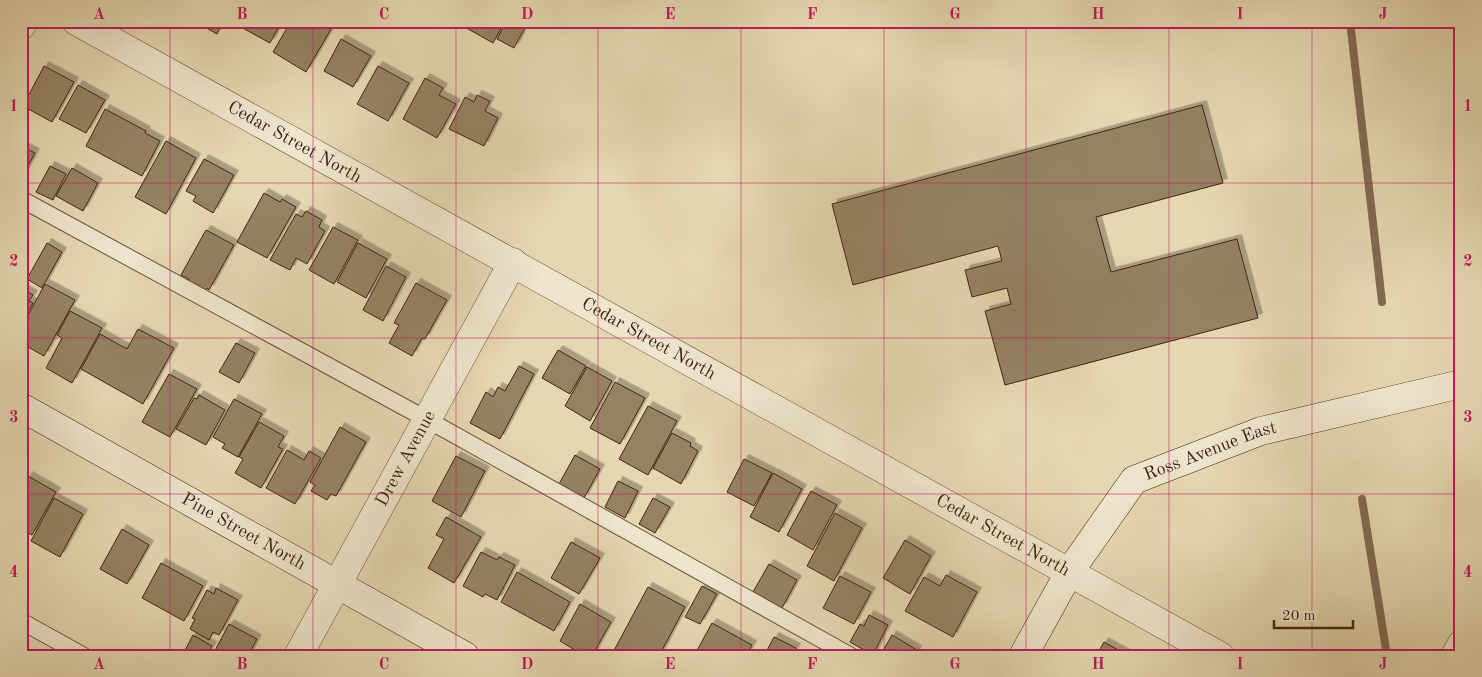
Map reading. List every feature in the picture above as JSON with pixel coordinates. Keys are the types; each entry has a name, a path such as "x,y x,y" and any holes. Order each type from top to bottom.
{"street":[{"path":"21,26 24,21"},
{"name":"Cedar Street North","path":"76,21 1070,571 1220,656"},
{"name":"Drew Avenue","path":"298,656 513,262"},
{"name":"Ross Avenue East","path":"1023,656 1070,571 1134,480 1261,431 1461,384"},
{"name":"Pine Street North","path":"21,407 465,656"},
{"path":"1455,656 1461,645"}],"lane":[{"path":"21,199 428,420 851,656"},
{"path":"21,621 84,656"}],"building":[{"path":"194,21 224,21 217,34"},
{"path":"242,21 282,21 270,43 239,26"},
{"path":"291,21 329,21 334,24 306,72 273,52"},
{"path":"454,21 505,21 493,43"},
{"path":"507,21 523,21 527,24 514,48 497,39"},
{"path":"341,39 371,56 353,87 324,71"},
{"path":"44,66 74,82 52,122 23,106"},
{"path":"378,66 409,83 388,121 357,104"},
{"path":"425,78 443,88 439,95 456,104 437,138 403,119"},
{"path":"78,85 105,100 86,133 59,119"},
{"path":"477,95 490,101 485,111 498,118 484,146 449,129 465,97 474,102"},
{"path":"1202,105 1223,183 1096,217 1111,272 1237,239 1258,318 1005,385 985,311 1011,304 1007,288 972,297 965,270 1002,261 998,246 853,285 832,204"},
{"path":"105,109 146,131 145,133 160,141 142,176 86,146"},
{"path":"166,141 196,158 166,214 135,197"},
{"path":"21,146 35,153 21,179"},
{"path":"204,159 234,175 213,213 193,201 196,196 186,191"},
{"path":"50,166 66,174 53,200 36,192"},
{"path":"72,168 98,183 83,211 56,196"},
{"path":"264,193 280,202 282,199 296,207 267,258 237,242"},
{"path":"306,211 322,220 319,227 325,231 307,264 296,258 290,270 270,260 296,214 302,217"},
{"path":"333,227 358,240 334,284 309,270"},
{"path":"206,230 234,245 209,290 207,288 204,293 187,283 189,279 181,275"},
{"path":"47,243 62,252 42,288 27,279"},
{"path":"358,243 387,259 366,298 337,282"},
{"path":"386,266 406,277 383,321 363,310"},
{"path":"416,283 447,300 425,339 422,338 412,356 389,343 399,325 394,323"},
{"path":"45,284 75,300 44,356 21,343 21,333 29,318 27,317"},
{"path":"21,288 33,295 29,301 33,303 21,324"},
{"path":"70,311 102,328 72,383 46,368 62,338 57,335"},
{"path":"138,329 174,348 143,404 81,369 100,334 127,349"},
{"path":"236,343 255,353 239,383 219,372"},
{"path":"558,350 586,366 570,394 542,378"},
{"path":"519,366 534,374 500,439 470,423 486,392 493,397 498,387 505,391"},
{"path":"587,367 612,381 590,421 565,406"},
{"path":"169,374 197,389 170,437 142,422"},
{"path":"615,382 645,398 620,444 590,428"},
{"path":"199,395 225,410 206,445 176,429 194,398 197,399"},
{"path":"234,399 262,414 238,457 222,448 225,444 213,437"},
{"path":"648,406 677,421 648,475 619,459"},
{"path":"259,422 284,436 278,447 283,449 261,488 235,473 243,459 239,457"},
{"path":"340,427 366,442 336,496 331,494 327,500 311,491 315,485 310,482"},
{"path":"672,433 691,443 690,446 698,451 681,484 653,468"},
{"path":"287,450 304,460 309,451 321,458 295,504 266,488"},
{"path":"575,455 600,469 584,498 559,484"},
{"path":"456,456 485,471 461,517 432,501"},
{"path":"744,459 772,473 754,506 727,492"},
{"path":"773,473 802,489 779,532 750,517"},
{"path":"28,476 56,492 32,535 21,530 21,488"},
{"path":"618,481 638,491 625,518 605,507"},
{"path":"811,491 837,505 813,550 787,535"},
{"path":"54,498 83,514 60,557 31,541"},
{"path":"653,498 670,507 655,533 639,524"},
{"path":"835,513 862,528 834,581 807,566"},
{"path":"446,517 481,537 454,583 428,568 444,539 436,535"},
{"path":"122,529 149,545 127,584 100,569"},
{"path":"905,540 931,556 910,594 883,578"},
{"path":"571,542 600,558 579,594 551,578"},
{"path":"481,552 497,560 499,557 515,565 497,600 485,594 483,597 463,586"},
{"path":"161,563 203,586 184,621 142,598"},
{"path":"769,564 797,580 782,608 753,592"},
{"path":"517,572 570,602 554,631 501,602"},
{"path":"946,575 977,592 953,637 905,611 924,577 940,586"},
{"path":"840,576 871,592 854,624 823,608"},
{"path":"702,586 717,594 700,624 685,617"},
{"path":"648,587 685,607 659,656 611,656"},
{"path":"216,588 238,600 219,635 213,632 209,640 190,629 195,619 192,618 207,590 214,594"},
{"path":"580,604 611,622 592,656 585,656 560,641"},
{"path":"869,615 888,625 873,655 850,642 860,624 864,626"},
{"path":"712,623 752,645 746,656 694,656"},
{"path":"229,624 257,639 248,656 212,656"},
{"path":"193,635 212,646 206,656 182,656"},
{"path":"892,635 917,650 914,656 880,656"},
{"path":"774,637 796,648 791,656 764,656"},
{"path":"1104,642 1129,656 1096,656"}],"waterway":[{"path":"1350,21 1382,302"},
{"path":"1362,499 1387,656"}]}
